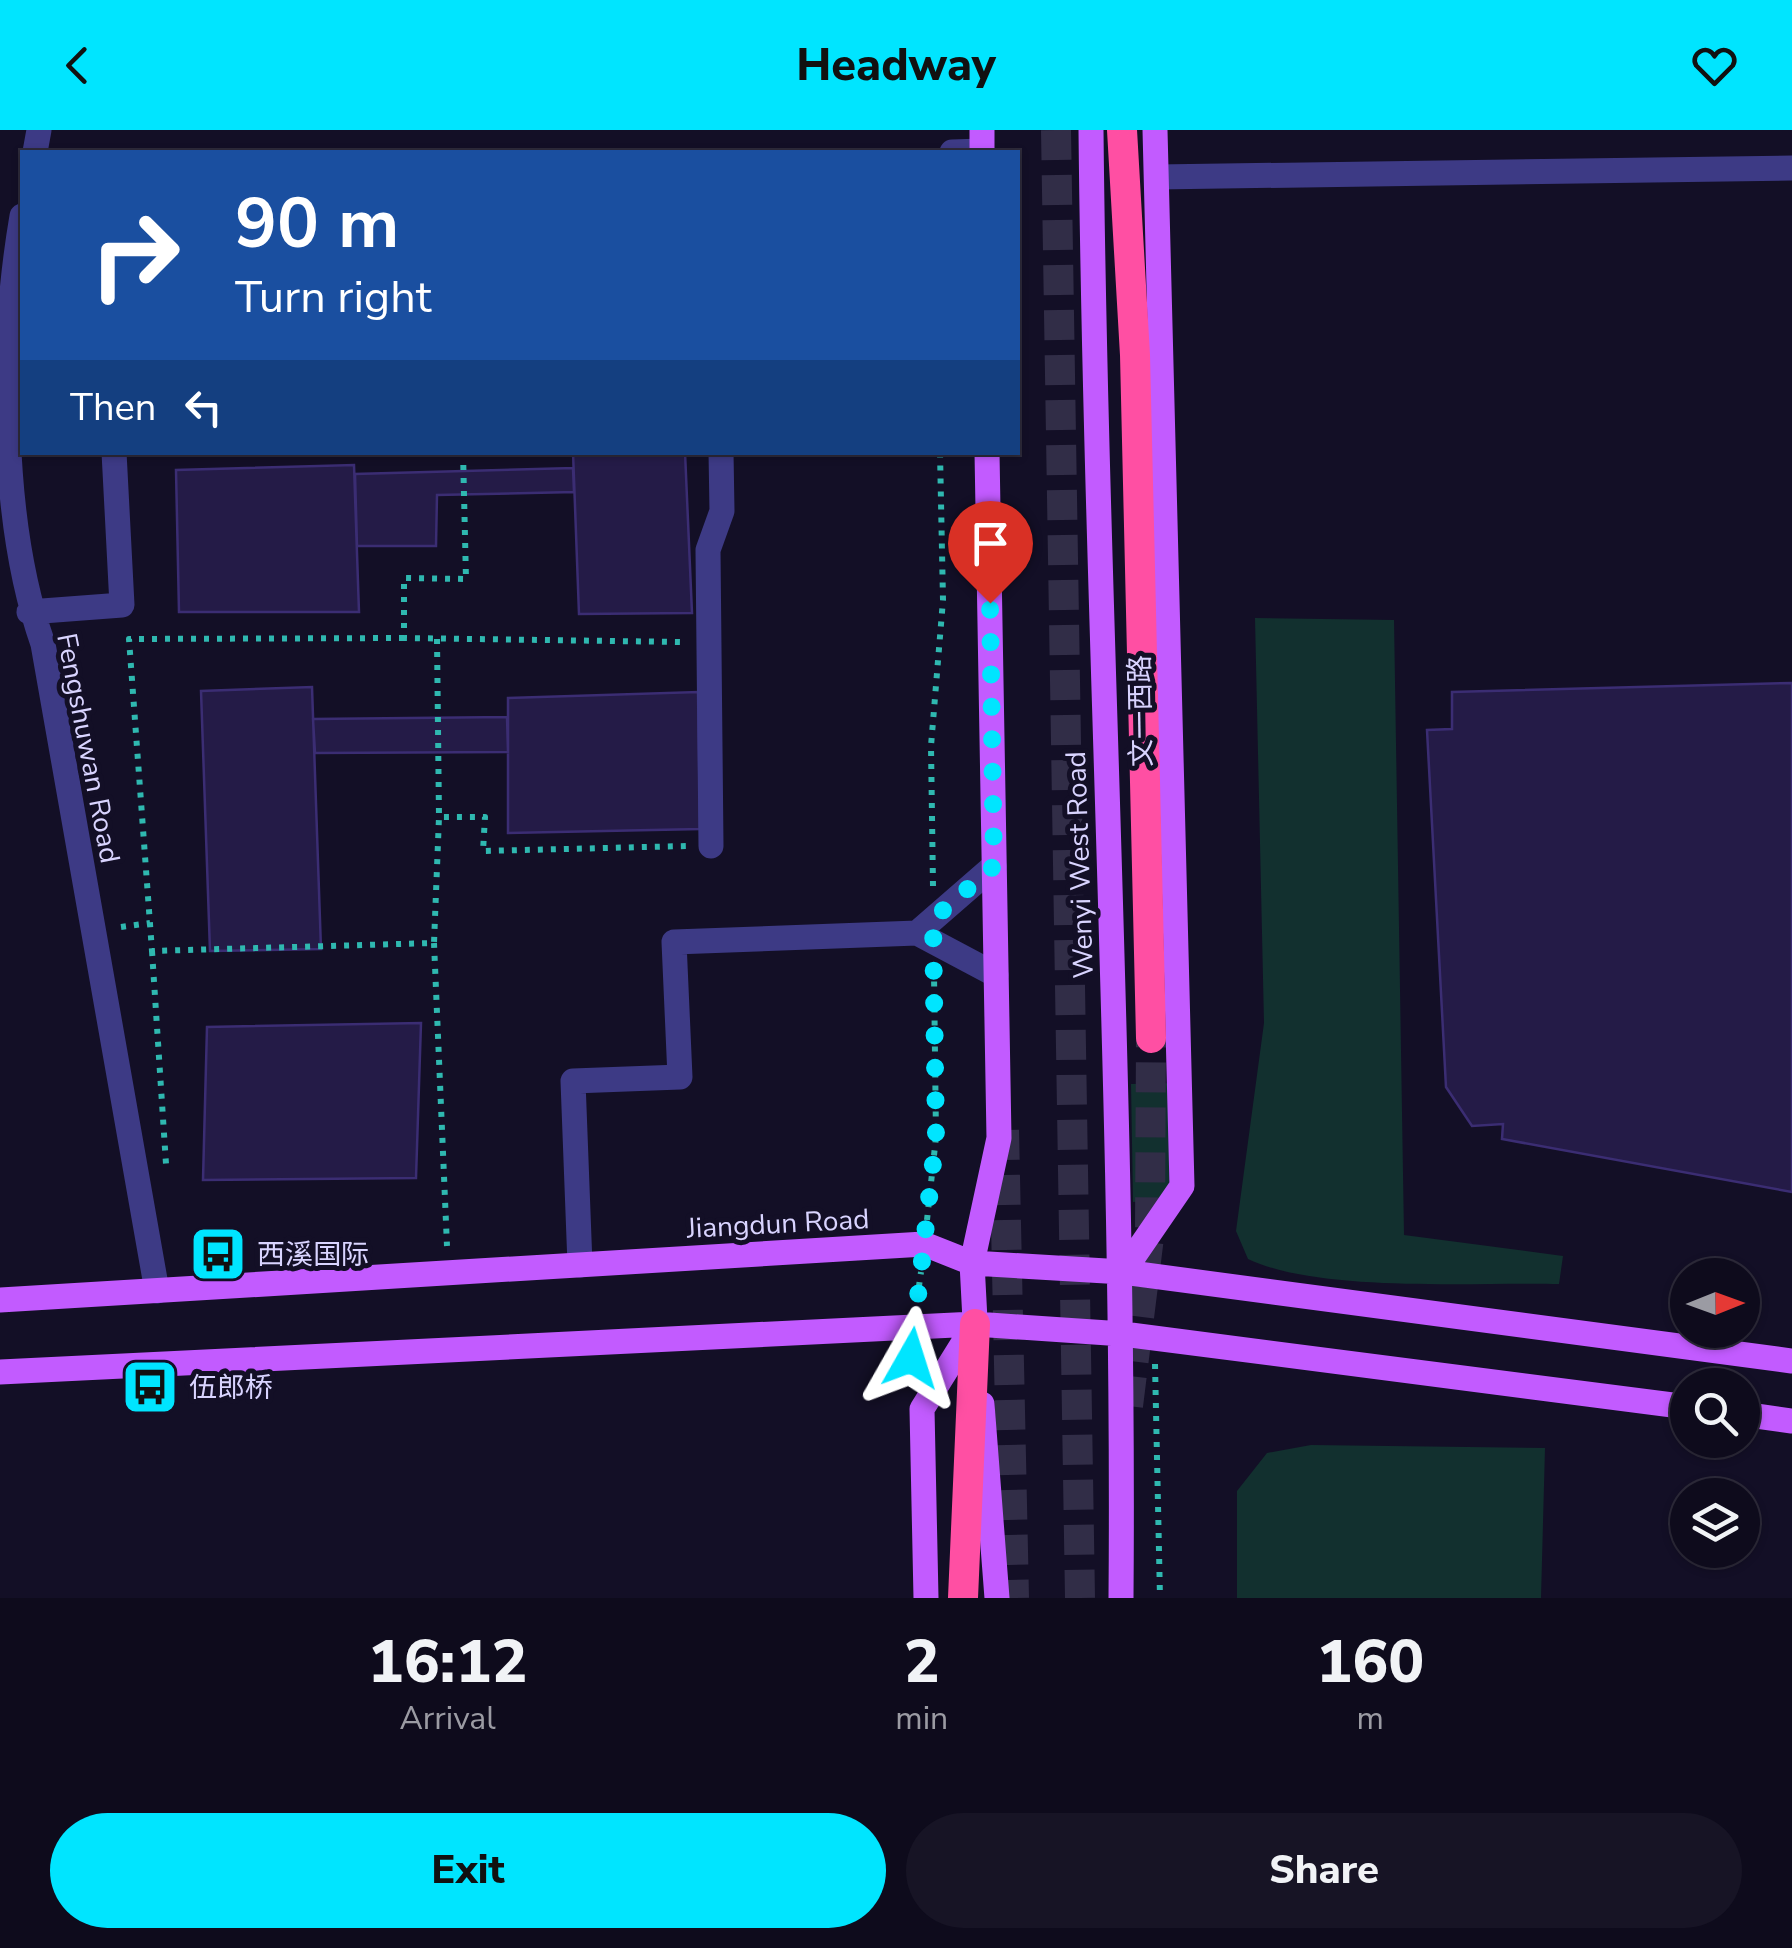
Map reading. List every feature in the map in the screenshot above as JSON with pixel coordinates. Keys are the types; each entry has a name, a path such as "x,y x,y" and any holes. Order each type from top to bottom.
{"highway":[{"path":"1122,130 1135,354 1151,1038"},
{"path":"962,1598 975,1324"}],"main road":[{"name":"Wenyi West Road","path":"1092,130 1094,379 1123,1272 1122,1598"},
{"name":"文一西路","path":"1123,1272 1182,1186 1155,130"},
{"path":"987,455 999,1138 972,1262 997,1598"},
{"name":"Jiangdun Road","path":"0,1300 924,1244 972,1262 1123,1272 1792,1362"},
{"path":"926,1598 922,1409 975,1324"},
{"path":"0,1372 975,1324 1123,1334 1670,1405"},
{"path":"1760,1417 1792,1421"}],"street":[{"path":"1157,177 1792,168"},
{"name":"Fengshuwan Road","path":"20,235 4,387 10,536 29,612 43,644 157,1290"},
{"path":"29,612 122,605 114,455"},
{"path":"711,846 708,550 722,511 721,455"},
{"path":"928,931 994,866"},
{"path":"580,1265 574,1081 680,1077 674,942 928,931 996,975"}],"path":[{"path":"404,638 404,578 466,579 462,455"},
{"path":"914,1327 936,1137 928,931 931,746 943,600 940,455"},
{"path":"437,638 439,818 434,942 448,1273"},
{"path":"168,1183 129,639 708,642"},
{"path":"439,818 485,816 483,851 711,846"},
{"path":"152,951 434,942"},
{"path":"1155,1338 1160,1598"}],"green space":[{"path":"1255,618 1394,620 1404,1235 1563,1256 1559,1284 1356,1281 1279,1270 1248,1259 1236,1231 1264,1023"},
{"path":"1184,1083 1183,1199 1133,1202 1131,1084"},
{"path":"1311,1445 1545,1448 1541,1598 1237,1598 1237,1491 1267,1453"}],"building":[{"path":"573,455 685,455 692,613 579,614"},
{"path":"354,465 359,612 179,612 176,470"},
{"path":"573,468 574,492 437,495 436,546 357,546 355,474"},
{"path":"1792,683 1792,1192 1502,1139 1503,1124 1472,1126 1446,1087 1427,730 1452,729 1452,692"},
{"path":"312,687 321,949 210,951 201,691"},
{"path":"698,692 700,829 508,833 508,698"},
{"path":"507,717 508,752 315,753 313,719"},
{"path":"421,1023 416,1178 203,1180 207,1027"}],"tunnel":[{"path":"1056,130 1080,1598"},
{"path":"1128,1406 1150,1229 1151,1038"},
{"path":"1004,1130 1014,1598"}],"place":[{"name":"西溪国际","path":"218,1254"},
{"name":"伍郎桥","path":"150,1387"}],"route":[{"path":"911,1358 936,1137 933,919 994,866 990,603"}]}
